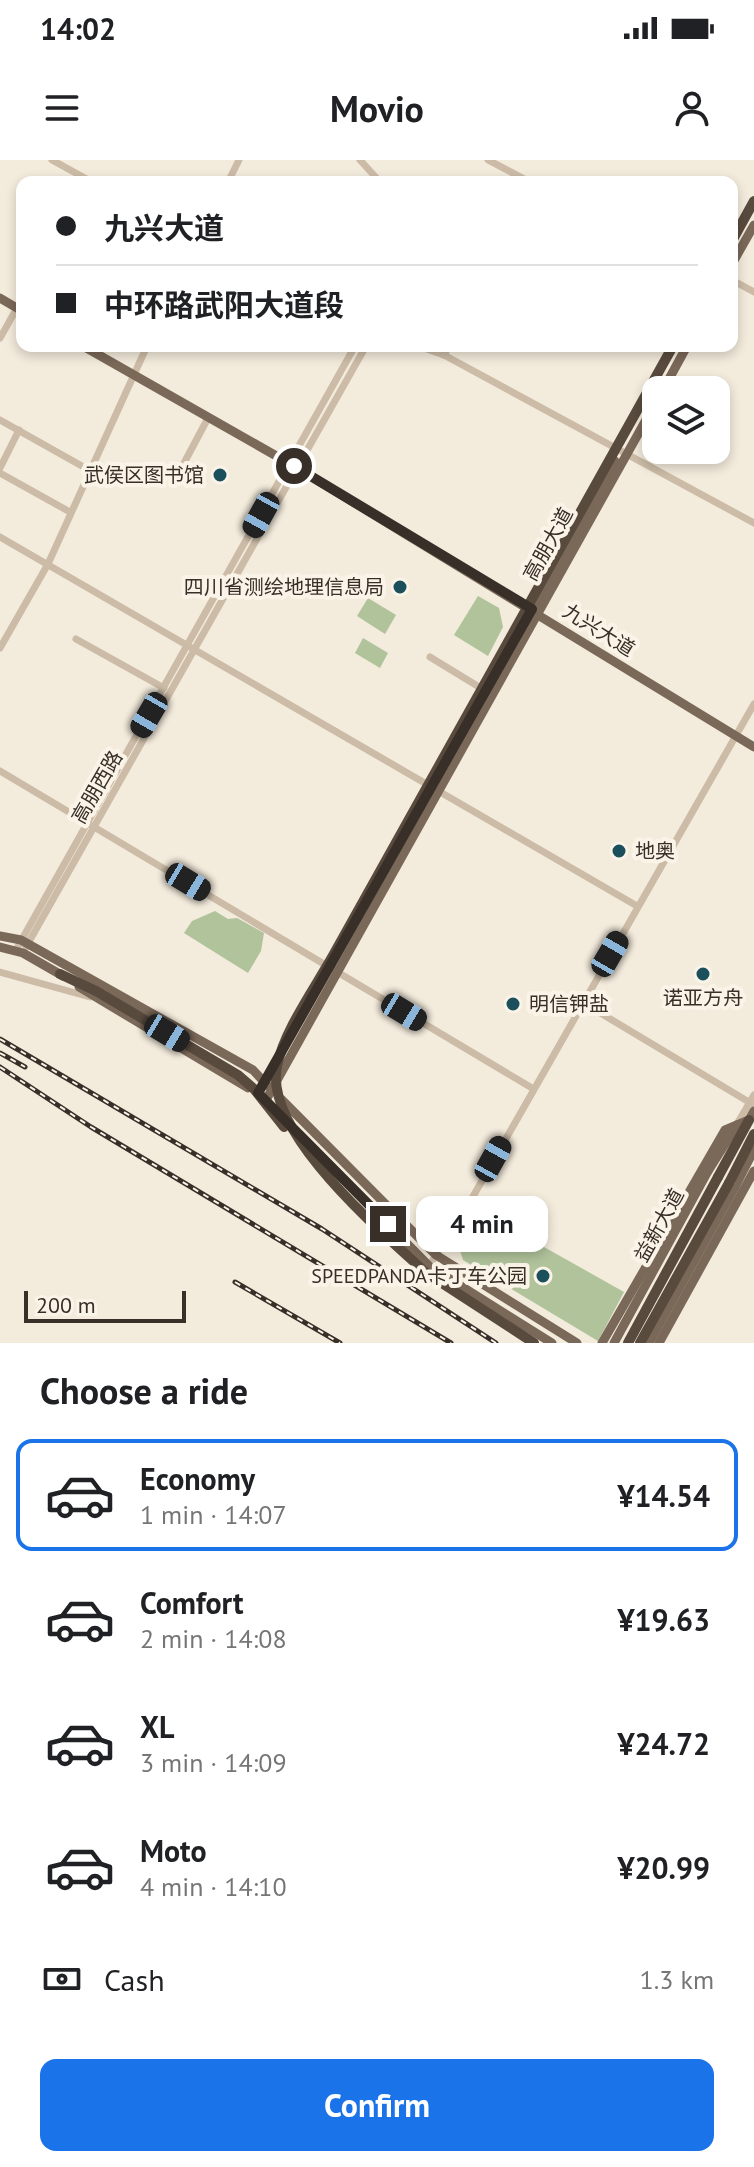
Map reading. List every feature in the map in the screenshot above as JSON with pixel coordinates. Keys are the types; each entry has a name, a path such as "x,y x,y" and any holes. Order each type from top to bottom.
{"highway":[{"path":"738,230 754,201"},
{"path":"297,1141 278,1102 276,1076 280,1055 673,352"},
{"path":"435,790 459,725 521,611 539,587"},
{"path":"60,974 238,1075 297,1141 425,1272 534,1343"},
{"path":"628,1343 713,1174 752,1107"},
{"path":"640,1343 732,1185 754,1134"}],"main road":[{"path":"738,238 754,208"},
{"path":"738,253 754,225"},
{"name":"九兴大道","path":"93,352 293,466 754,747"},
{"name":"高朋大道","path":"262,1097 536,612 623,454 673,352"},
{"path":"671,376 684,352"},
{"name":"高朋大道","path":"623,454 642,424"},
{"name":"高朋大道","path":"435,790 486,691 536,612"},
{"path":"0,936 253,1070 436,1255 577,1343"},
{"path":"0,947 22,947 60,974"},
{"path":"97,995 262,1097 429,1266 552,1343"},
{"path":"602,1343 725,1130 737,1125 752,1107"},
{"name":"益新大道","path":"614,1343 713,1174 737,1125"},
{"path":"649,1343 732,1185 754,1150"},
{"path":"659,1343 750,1189 754,1171"}],"street":[{"path":"52,160 79,176"},
{"path":"360,160 375,176"},
{"path":"488,160 519,176"},
{"path":"0,338 16,312"},
{"path":"0,648 48,564 144,352"},
{"name":"高朋西路","path":"91,823 293,466 352,352"},
{"name":"高朋西路","path":"293,466 362,352"},
{"path":"435,352 754,523"},
{"path":"441,352 444,355"},
{"path":"189,468 183,465 195,450 208,418"},
{"path":"0,420 89,470"},
{"path":"19,430 0,470 70,512"},
{"path":"0,537 193,645 637,906"},
{"path":"76,639 164,688"},
{"name":"高朋西路","path":"22,947 164,688 193,645"},
{"path":"430,657 486,691"},
{"path":"429,1266 467,1207 532,1088 754,704"},
{"path":"0,771 532,1088"},
{"path":"0,972 97,995"},
{"path":"582,1002 752,1107 737,1125"},
{"path":"631,1293 628,1310 644,1323 655,1323 677,1313"}],"green space":[{"path":"478,596 499,608 503,627 488,656 454,635"},
{"path":"368,598 396,615 385,634 357,616"},
{"path":"363,638 388,653 380,668 355,653"},
{"path":"215,911 228,919 237,918 264,933 261,951 248,973 184,933 192,921"},
{"name":"SPEEDPANDA卡丁车公园","path":"473,1207 624,1292 598,1341 463,1260 455,1235"}],"railway":[{"path":"0,1039 322,1229 496,1343"},
{"path":"0,1053 25,1067"},
{"path":"0,1067 91,1127 451,1343"},
{"path":"235,1282 340,1343"}],"place":[{"name":"武侯区图书馆","path":"220,475"},
{"name":"四川省测绘地理信息局","path":"400,587"},
{"name":"地奥","path":"619,851"},
{"name":"诺亚方舟","path":"703,974"},
{"name":"明信钾盐","path":"513,1004"},
{"name":"SPEEDPANDA卡丁车公园","path":"543,1276"}],"route":[{"path":"294,466 532,609 258,1093 388,1224"}]}
